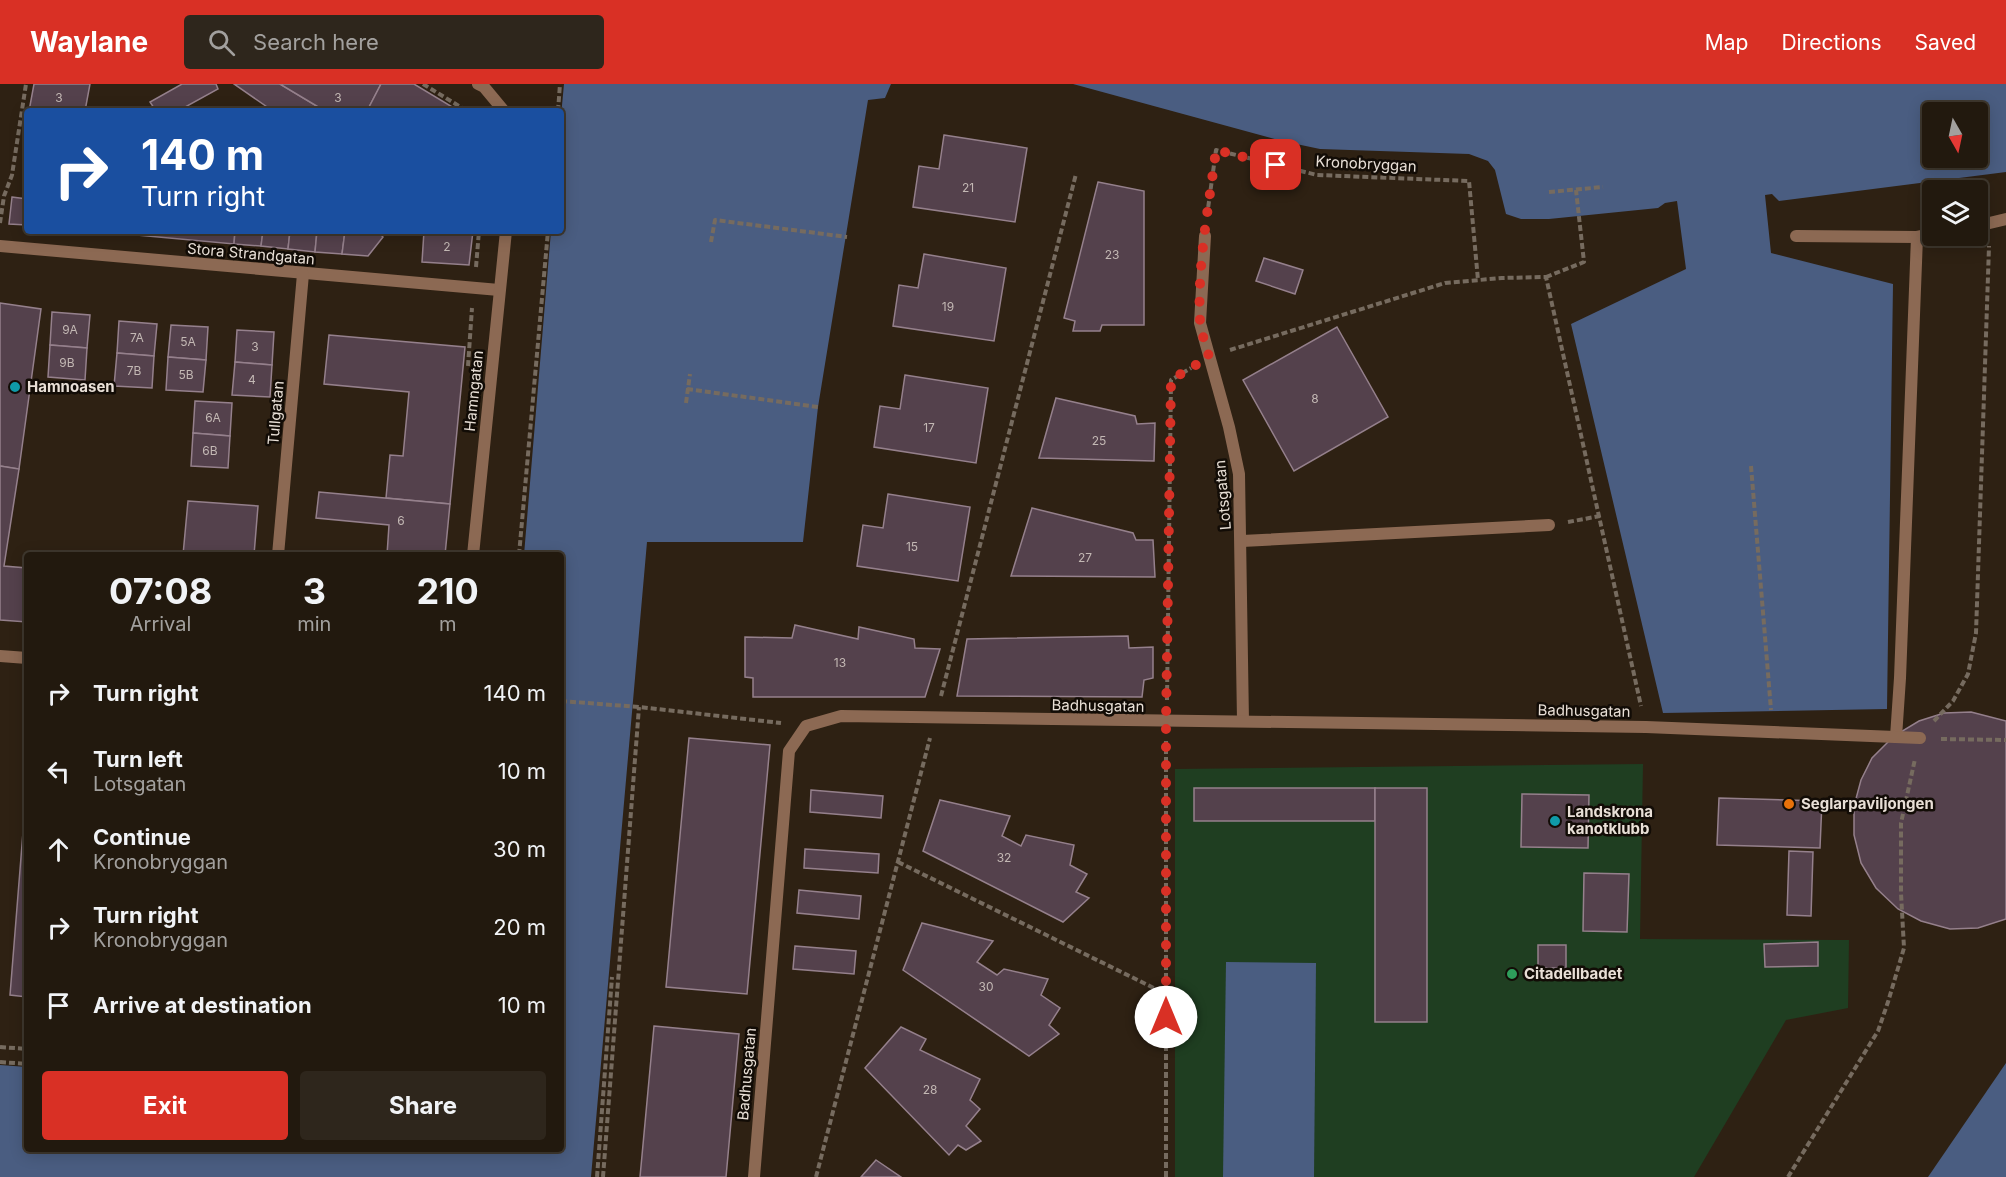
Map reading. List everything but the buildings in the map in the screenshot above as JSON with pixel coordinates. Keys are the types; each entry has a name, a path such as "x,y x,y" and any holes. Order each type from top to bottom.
{"street":[{"path":"478,84 484,87 502,108"},
{"path":"1990,224 2006,219"},
{"name":"Hamngatan","path":"473,552 506,234"},
{"name":"Lotsgatan","path":"1205,236 1200,323 1239,474 1242,541 1243,721"},
{"path":"1796,236 1922,236"},
{"path":"1896,737 1917,237"},
{"name":"Stora Strandgatan","path":"0,246 499,290"},
{"name":"Tullgatan","path":"278,552 303,274"},
{"path":"1242,541 1549,525"},
{"path":"0,656 24,658"},
{"name":"Badhusgatan","path":"754,1177 789,751 806,726 842,716 1646,727 1920,738"}],"path":[{"path":"0,223 4,196 12,175 26,84"},
{"path":"423,84 462,108"},
{"path":"558,108 560,84"},
{"name":"Kronobryggan","path":"1205,236 1216,150 1317,175 1469,180 1478,280"},
{"path":"816,1177 1076,174"},
{"path":"1549,192 1603,187"},
{"path":"1166,1177 1166,722 1171,380 1209,357 1445,283 1546,277 1584,262 1575,190"},
{"path":"711,242 715,220 847,237"},
{"path":"1788,1177 1878,1031 1904,948 1901,823 1920,738 1953,701 1968,674 1976,633 1990,224"},
{"path":"519,552 548,234"},
{"path":"1546,277 1646,727"},
{"path":"686,403 690,374"},
{"path":"687,389 818,407"},
{"path":"1751,466 1771,711"},
{"path":"1549,525 1600,516"},
{"path":"564,701 639,707 806,726"},
{"path":"603,1177 639,707"},
{"path":"1920,738 2006,740"},
{"path":"898,862 1166,994"},
{"path":"597,1177 612,977"},
{"path":"0,1047 24,1049"},
{"path":"0,1062 24,1064"}],"green space":[{"name":"Citadellbadet","path":"1643,764 1640,939 1849,940 1848,1008 1786,1020 1694,1177 1175,1177 1175,769"}],"water":[{"path":"564,84 891,84 885,98 868,100 818,407 803,542 647,542 591,1177 0,1177 0,1065 24,1067 24,1152 564,1152 564,552 524,552 551,234 564,234 564,108 562,108"},
{"path":"1073,84 2006,84 2006,172 1943,180 1922,180 1922,183 1779,201 1772,194 1765,195 1771,253 1893,284 1887,709 1663,713 1571,324 1686,269 1677,201 1665,203 1658,208 1549,219 1521,219 1506,214 1495,170 1488,161 1469,154 1320,149 1282,141"},
{"path":"1226,962 1316,963 1314,1177 1223,1177"},
{"path":"2006,1063 2006,1177 1928,1177"}],"place":[{"name":"Hamnoasen","path":"15,387"},
{"name":"Seglarpaviljongen","path":"1789,804"},
{"name":"Landskrona kanotklubb","path":"1555,821"},
{"name":"Citadellbadet","path":"1512,974"}],"route":[{"path":"1166,1017 1166,722 1171,380 1209,357 1200,323 1201,289 1216,150 1276,165"}]}
